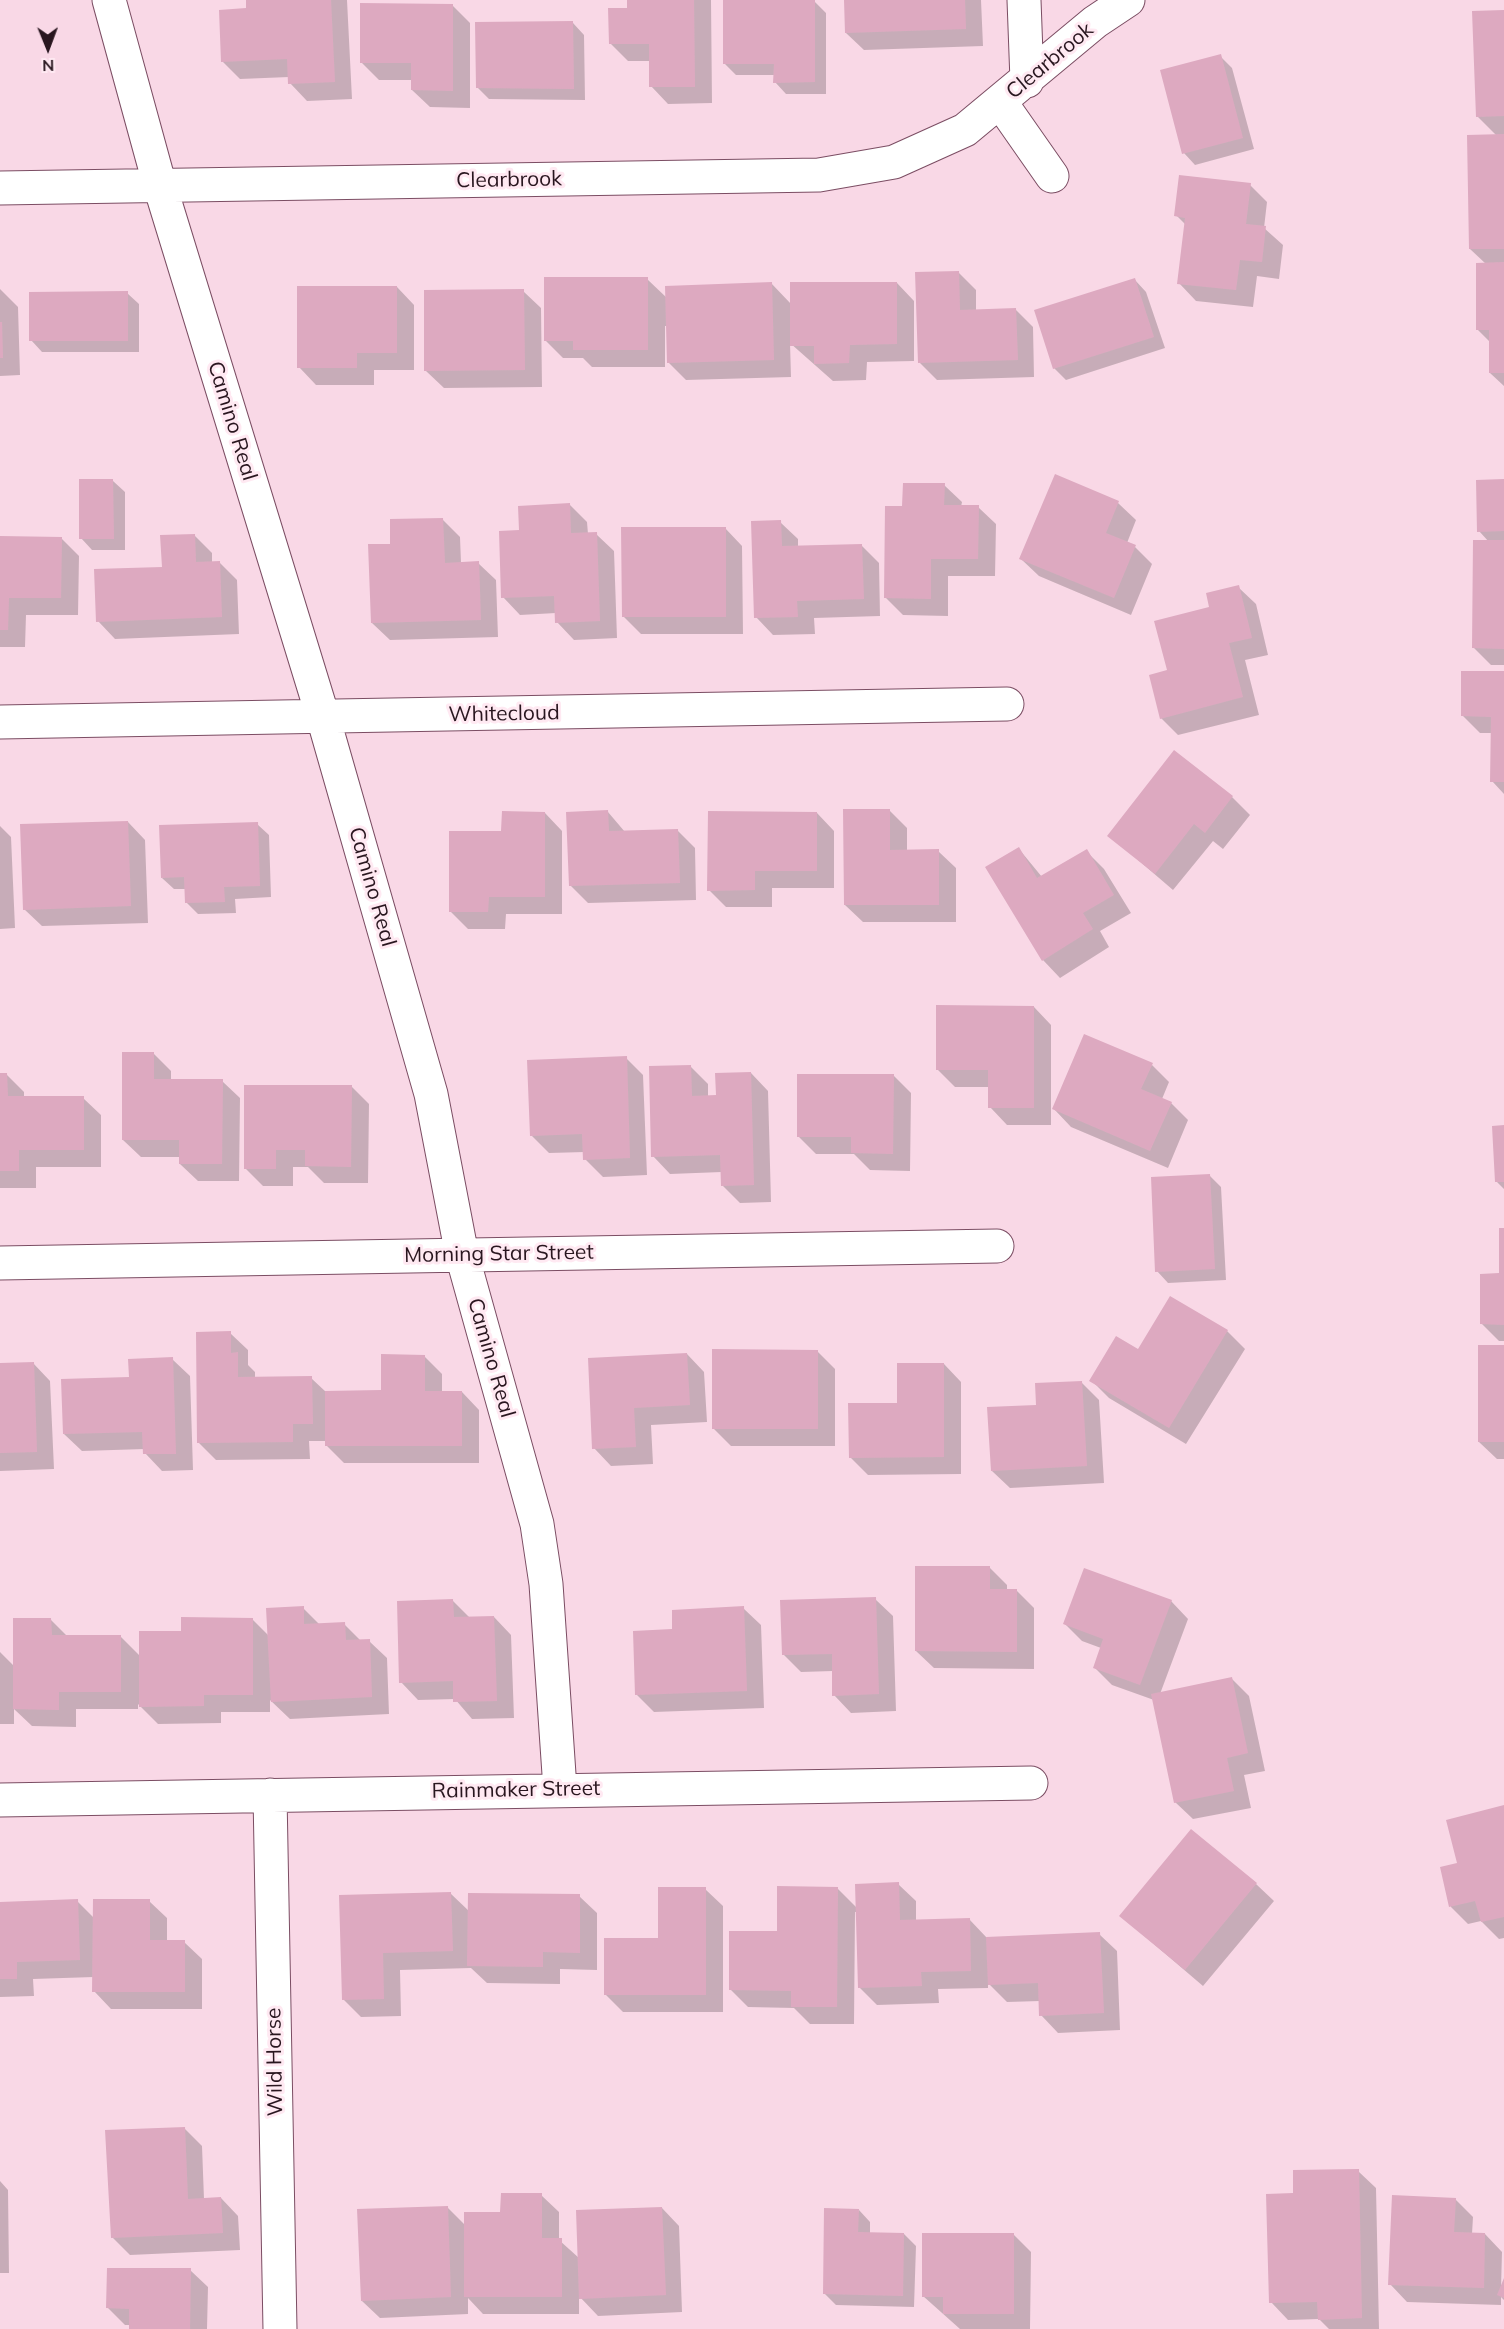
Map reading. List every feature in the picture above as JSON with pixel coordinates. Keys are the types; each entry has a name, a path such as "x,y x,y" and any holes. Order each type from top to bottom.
{"street":[{"name":"Camino Real","path":"110,0 160,186 323,717 431,1094 462,1255 537,1524 546,1584 560,1789"},
{"path":"1024,0 1027,81"},
{"name":"Clearbrook","path":"0,188 819,175 903,158 965,130 1001,103 1095,22 1128,0"},
{"name":"Clearbrook","path":"1001,103 1052,176"},
{"name":"Whitecloud","path":"0,722 1007,704"},
{"name":"Morning Star Street","path":"0,1263 997,1246"},
{"name":"Rainmaker Street","path":"0,1800 1031,1783"},
{"name":"Wild Horse","path":"270,1795 280,2329"}],"building":[{"path":"246,0 331,0 335,82 288,84 287,59 221,62 219,10 246,8"},
{"path":"627,0 694,0 695,87 649,87 649,44 609,44 608,8 627,8"},
{"path":"723,0 815,0 815,82 773,83 774,64 723,64"},
{"path":"844,0 965,0 966,29 845,33"},
{"path":"360,3 453,4 453,91 411,90 411,63 360,63"},
{"path":"1504,10 1504,116 1476,117 1472,11"},
{"path":"573,21 574,89 476,88 475,22"},
{"path":"1221,54 1243,138 1182,154 1160,70"},
{"path":"1504,134 1504,249 1469,249 1467,135"},
{"path":"1179,175 1251,183 1246,224 1266,226 1262,262 1240,260 1236,290 1177,284 1185,218 1174,216"},
{"path":"1504,262 1504,373 1489,373 1489,330 1476,330 1476,263"},
{"path":"959,271 960,310 1016,308 1018,360 918,363 915,272"},
{"path":"544,277 648,277 648,350 573,350 573,341 544,341"},
{"path":"1135,278 1154,337 1053,369 1034,310"},
{"path":"772,282 774,360 667,363 665,286"},
{"path":"790,282 897,282 897,344 850,345 849,363 814,364 814,346 790,346"},
{"path":"297,286 397,286 397,353 357,353 357,368 297,368"},
{"path":"524,289 525,370 424,371 424,290"},
{"path":"128,291 128,341 29,341 29,292"},
{"path":"0,322 2,322 3,358 0,358"},
{"path":"1055,474 1119,501 1106,533 1136,545 1114,598 1019,559"},
{"path":"79,479 113,479 114,539 79,539"},
{"path":"1504,479 1504,531 1477,532 1476,480"},
{"path":"903,483 945,483 944,505 979,505 978,559 931,559 931,599 884,598 885,506 902,506"},
{"path":"570,503 571,533 597,532 600,621 555,623 554,596 501,598 499,531 519,530 518,506"},
{"path":"443,518 445,563 479,561 481,620 371,623 368,544 390,544 390,519"},
{"path":"781,520 782,546 862,544 864,599 797,601 798,617 754,618 751,521"},
{"path":"621,527 726,527 726,617 622,617"},
{"path":"195,534 196,562 220,561 222,617 96,622 94,569 162,567 160,535"},
{"path":"0,536 62,537 61,598 9,598 8,630 0,630"},
{"path":"1473,540 1504,540 1504,649 1472,648"},
{"path":"1239,585 1252,638 1229,643 1243,697 1160,719 1149,675 1167,670 1154,621 1209,607 1206,593"},
{"path":"1461,671 1504,671 1504,782 1490,782 1491,717 1461,716"},
{"path":"1174,750 1233,796 1205,833 1194,824 1155,874 1107,836"},
{"path":"843,809 890,809 890,850 939,849 939,905 844,905"},
{"path":"608,810 609,831 678,829 680,883 569,886 566,812"},
{"path":"502,811 545,812 545,897 489,897 488,912 449,912 449,831 501,831"},
{"path":"708,811 817,812 817,871 755,871 755,890 707,891"},
{"path":"128,821 131,906 23,910 20,824"},
{"path":"258,822 260,886 224,887 225,902 185,903 184,877 161,878 159,825"},
{"path":"1019,847 1037,878 1087,849 1114,895 1083,913 1093,929 1042,961 985,867"},
{"path":"936,1005 1034,1006 1034,1108 988,1108 988,1070 936,1070"},
{"path":"1084,1034 1153,1063 1141,1089 1172,1102 1150,1151 1052,1109"},
{"path":"122,1052 154,1052 154,1079 223,1079 222,1164 179,1164 179,1140 122,1140"},
{"path":"627,1056 630,1158 583,1160 582,1134 530,1136 527,1060"},
{"path":"691,1065 692,1096 716,1095 715,1073 751,1072 754,1185 721,1186 720,1155 651,1157 649,1066"},
{"path":"0,1073 7,1073 8,1096 84,1096 84,1150 19,1150 19,1171 0,1171"},
{"path":"797,1074 894,1074 893,1154 851,1153 851,1137 797,1137"},
{"path":"244,1085 352,1085 351,1167 305,1166 305,1150 276,1150 276,1169 244,1169"},
{"path":"1504,1125 1504,1182 1495,1182 1492,1126"},
{"path":"1210,1174 1215,1269 1155,1272 1151,1177"},
{"path":"1499,1228 1504,1228 1504,1325 1480,1324 1480,1274 1499,1273"},
{"path":"1170,1296 1228,1330 1169,1428 1089,1381 1116,1336 1138,1349"},
{"path":"231,1331 231,1353 238,1352 238,1377 312,1376 313,1424 293,1424 293,1442 197,1443 196,1332"},
{"path":"1478,1345 1504,1345 1504,1442 1478,1442"},
{"path":"712,1349 818,1350 818,1429 712,1429"},
{"path":"687,1353 690,1405 634,1408 636,1447 592,1449 588,1358"},
{"path":"381,1354 425,1355 425,1391 462,1391 462,1446 325,1446 325,1391 381,1390"},
{"path":"173,1357 176,1454 143,1454 142,1432 63,1434 61,1379 129,1377 128,1359"},
{"path":"34,1362 37,1452 0,1453 0,1363"},
{"path":"897,1363 944,1363 944,1457 849,1458 848,1403 897,1403"},
{"path":"1082,1381 1087,1466 991,1471 987,1407 1036,1405 1035,1383"},
{"path":"915,1566 990,1566 990,1589 1017,1589 1017,1652 915,1651"},
{"path":"1084,1568 1172,1600 1140,1685 1093,1668 1103,1639 1063,1624"},
{"path":"876,1597 879,1694 832,1696 832,1654 782,1655 780,1600"},
{"path":"453,1599 454,1617 494,1616 497,1701 453,1702 453,1681 399,1683 397,1601"},
{"path":"304,1606 304,1624 345,1622 346,1640 370,1639 372,1697 271,1702 266,1608"},
{"path":"744,1606 747,1691 635,1695 633,1631 672,1629 672,1610"},
{"path":"181,1617 253,1618 253,1695 204,1695 204,1706 139,1707 139,1631 181,1631"},
{"path":"13,1618 51,1618 52,1635 121,1635 121,1692 59,1692 59,1710 13,1709"},
{"path":"1232,1677 1248,1753 1227,1758 1234,1791 1174,1803 1151,1694"},
{"path":"1504,1805 1504,1917 1481,1922 1475,1901 1449,1907 1440,1867 1457,1863 1446,1820"},
{"path":"1191,1829 1257,1883 1185,1970 1119,1916"},
{"path":"899,1882 900,1920 970,1918 971,1971 921,1972 922,1986 858,1988 855,1884"},
{"path":"777,1886 838,1887 837,2007 791,2007 791,1991 729,1990 729,1931 777,1931"},
{"path":"658,1887 706,1887 706,1995 604,1995 604,1938 658,1938"},
{"path":"451,1892 453,1951 383,1953 384,1999 342,2000 339,1895"},
{"path":"468,1893 580,1894 580,1953 543,1952 543,1967 467,1966"},
{"path":"78,1899 80,1960 17,1962 17,1979 0,1979 0,1902"},
{"path":"93,1899 150,1899 150,1940 185,1940 185,1992 92,1992"},
{"path":"1100,1932 1104,2013 1039,2016 1038,1983 988,1985 986,1937"},
{"path":"185,2127 188,2199 221,2197 223,2233 111,2238 105,2130"},
{"path":"1359,2169 1362,2318 1318,2320 1317,2302 1269,2303 1266,2194 1293,2193 1293,2170"},
{"path":"501,2193 542,2193 542,2238 562,2238 562,2297 464,2297 464,2212 500,2212"},
{"path":"1392,2195 1456,2198 1454,2232 1485,2233 1484,2288 1388,2285"},
{"path":"448,2206 451,2297 361,2301 357,2209"},
{"path":"662,2207 666,2295 579,2299 576,2210"},
{"path":"824,2208 859,2209 858,2232 904,2233 903,2296 823,2294"},
{"path":"922,2233 1014,2233 1014,2314 943,2314 943,2297 922,2297"},
{"path":"107,2268 191,2268 190,2329 129,2329 129,2309 106,2308"},
{"path":"1504,2278 1504,2298 1497,2295"}]}
